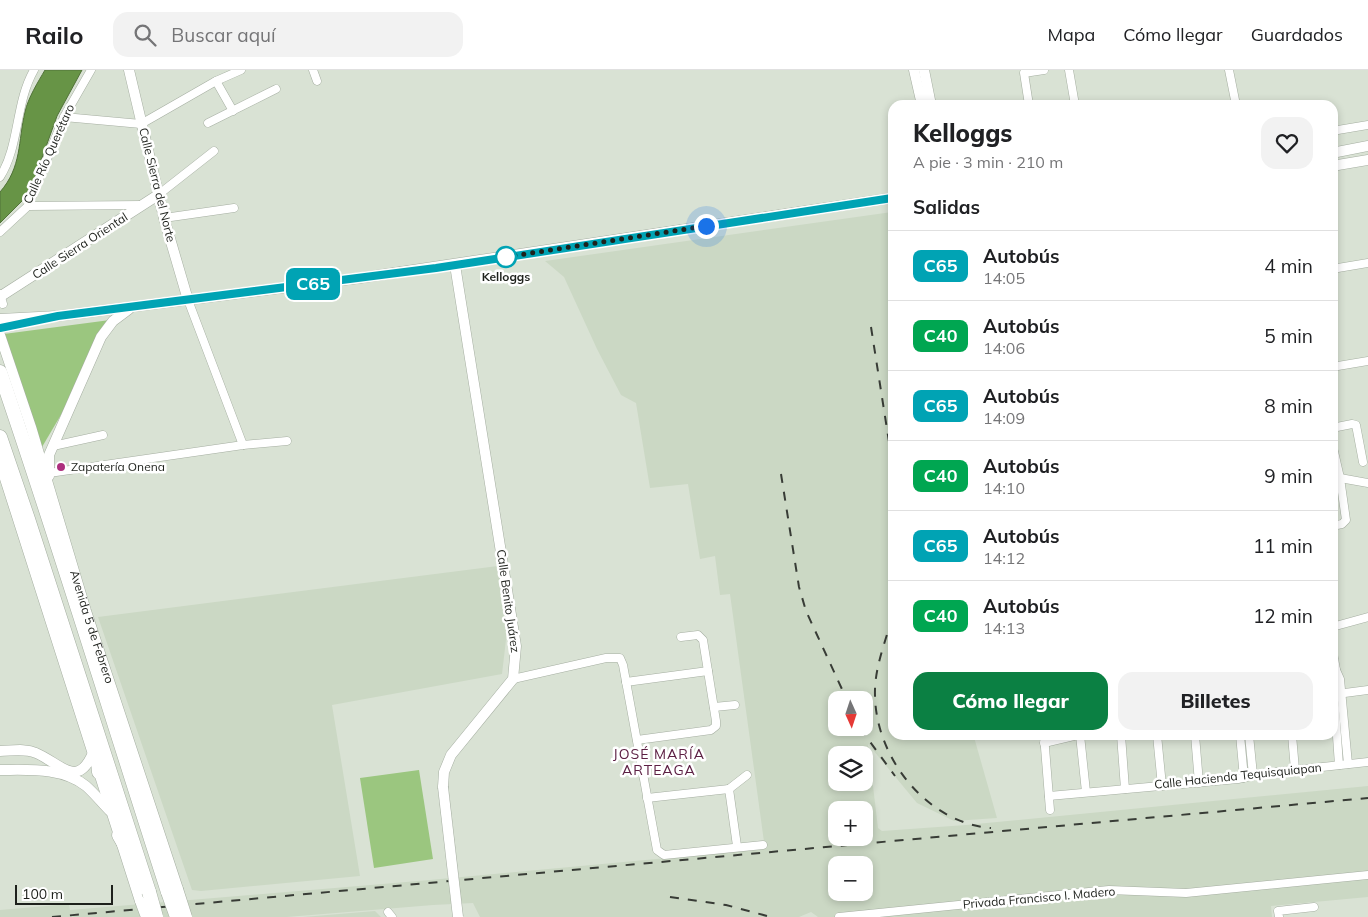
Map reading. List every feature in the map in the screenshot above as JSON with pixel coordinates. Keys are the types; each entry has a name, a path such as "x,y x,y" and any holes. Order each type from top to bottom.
{"highway":[{"name":"Avenida 5 de Febrero","path":"0,372 34,472 142,812 173,891 177,917"},
{"path":"0,437 145,878 143,892 156,917"},
{"path":"28,520 36,561 34,569"},
{"path":"69,582 86,611"},
{"path":"118,706 120,744"},
{"path":"93,720 99,772"},
{"path":"142,812 167,856"},
{"path":"119,835 145,878"}],"main road":[{"name":"Calle Sierra del Norte","path":"129,70 158,195 188,300"},
{"path":"914,70 921,100"},
{"path":"924,70 930,100"},
{"path":"1338,152 1368,146"},
{"path":"1338,165 1368,160"},
{"name":"Calle Sierra Oriental","path":"2,298 158,195"},
{"path":"0,319 58,316 455,265 888,199"},
{"name":"Calle Benito Juárez","path":"455,265 516,646 513,679"},
{"path":"49,487 49,455 101,337 113,322 132,307"},
{"path":"0,328 58,316"},
{"name":"Avenida 5 de Febrero","path":"0,335 49,487 86,611 167,856 173,891 187,917"},
{"path":"0,462 5,492 34,569 119,835 143,892 146,917"},
{"path":"458,917 443,787 444,772 451,754 513,679"},
{"path":"0,751 24,750 35,752 66,771 74,773 86,766 93,754"},
{"path":"24,750 30,758 25,770"},
{"path":"0,770 49,771 71,778 84,785 112,813"}],"street":[{"path":"0,178 8,162 23,97 34,70"},
{"name":"Calle Río Querétaro","path":"0,232 28,206 64,117 91,70"},
{"path":"64,117 141,124 216,81 241,70"},
{"path":"313,70 317,81"},
{"path":"1028,100 1024,73 1044,70"},
{"path":"1069,70 1074,100"},
{"path":"1229,70 1235,100"},
{"path":"216,81 234,111"},
{"path":"208,123 276,89"},
{"path":"1338,130 1368,125"},
{"path":"158,195 214,150"},
{"path":"28,206 142,206"},
{"path":"164,218 234,208"},
{"path":"1338,268 1368,263"},
{"path":"188,300 243,445"},
{"path":"1338,367 1368,360"},
{"path":"1338,427 1354,424 1363,462"},
{"path":"53,446 103,435"},
{"path":"49,473 243,445 286,441"},
{"path":"1359,442 1368,441"},
{"path":"1338,469 1346,520 1338,525"},
{"path":"1340,478 1368,483"},
{"path":"1338,626 1368,618"},
{"path":"637,740 711,730 716,726 703,640 698,635 681,637"},
{"path":"513,679 606,658 620,658 624,665 657,850 664,855 738,846 763,845"},
{"path":"626,682 708,670"},
{"path":"1338,694 1368,690"},
{"path":"714,708 735,704"},
{"path":"1338,706 1348,764"},
{"path":"1044,740 1050,810"},
{"path":"1080,740 1086,792"},
{"path":"1121,740 1125,789"},
{"path":"1157,740 1162,786"},
{"path":"1195,740 1199,783"},
{"path":"1241,740 1248,776"},
{"path":"1248,776 1249,740"},
{"path":"1292,740 1295,770"},
{"path":"1338,740 1339,765"},
{"name":"Calle Hacienda Tequisquiapan","path":"1049,796 1199,783 1368,762"},
{"path":"647,798 729,789 747,775"},
{"path":"729,789 738,846"},
{"name":"Privada Francisco I. Madero","path":"839,917 1109,890 1186,893 1368,875"},
{"path":"1279,914 1314,907"}],"shaded area":[{"path":"45,70 82,70 57,116 34,180 23,200 0,223 0,192 7,183 16,163 26,107"},
{"path":"888,213 888,740 975,740 997,818 954,821 917,803 873,750 873,746 868,744 868,746 828,746 828,791 873,791 873,786 878,828 882,831 966,825 1368,786 1368,897 1271,906 1272,917 818,917 811,912 799,917 480,917 473,903 287,917 0,917 0,910 69,904 70,910 430,880 765,849 730,594 720,595 715,556 700,559 688,484 650,488 636,403 621,395 597,349 564,277 545,261"},
{"path":"110,320 65,408 42,447 4,334"},
{"path":"498,566 507,631 502,674 332,705 360,876 201,891 192,890 98,617"},
{"path":"419,770 433,859 374,868 360,778"},
{"path":"375,911 381,917 303,917"}],"railway":[{"path":"871,327 888,435"},
{"path":"781,474 799,587 806,611 843,691"},
{"path":"888,632 876,676 875,696 878,719 885,742 895,764 909,783 926,800 946,814 968,823 991,828"},
{"path":"866,736 895,776"},
{"path":"52,917 1368,798"},
{"path":"670,897 726,905 771,917"}],"bus line":[{"name":"C65","path":"0,328 58,316 455,265 888,199"}],"place":[{"name":"Kelloggs","path":"506,257"},
{"name":"Zapatería Onena","path":"61,467"}],"district":[{"name":"JOSÉ MARÍA ARTEAGA","path":"659,762"}],"route":[{"path":"506,257 706,226"}]}
